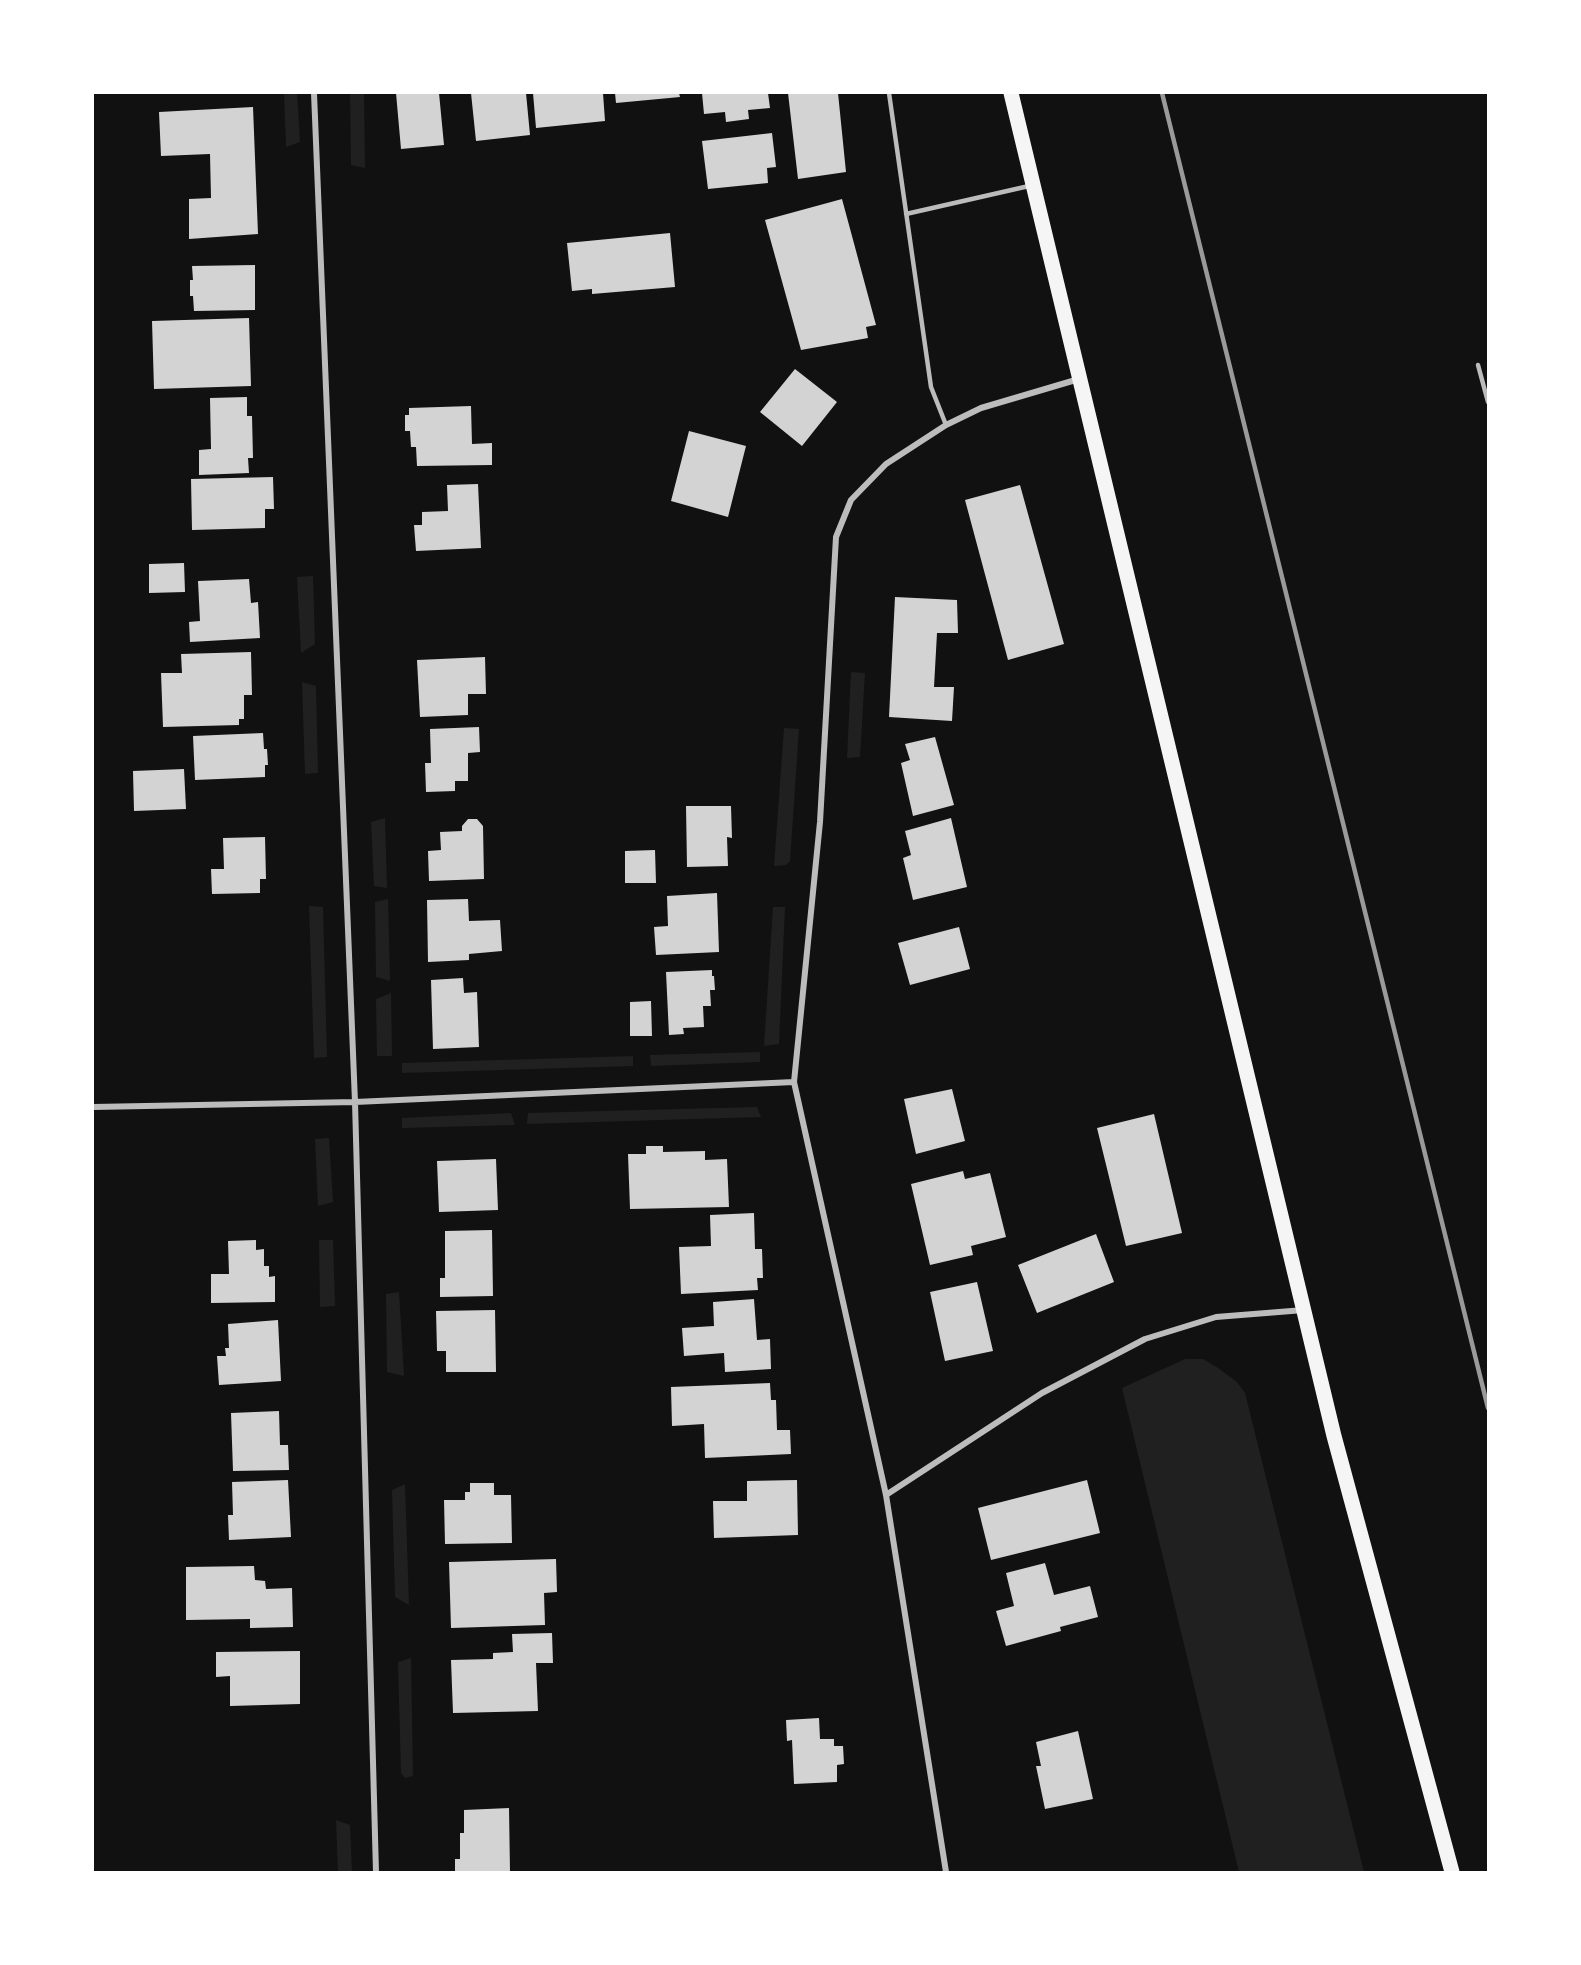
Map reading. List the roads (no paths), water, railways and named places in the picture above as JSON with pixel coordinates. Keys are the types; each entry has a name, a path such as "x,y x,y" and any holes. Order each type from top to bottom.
{"main road":[{"path":"1011,93 1334,1436 1452,1872"}],"street":[{"path":"314,93 355,1102 376,1872"},
{"path":"945,1871 886,1495 794,1082 820,822 836,537 851,500 886,464 946,425 981,408 1080,379"},
{"path":"93,1107 355,1102 794,1082"},
{"path":"886,1495 1042,1393 1145,1339 1216,1317 1304,1310"}],"lane":[{"path":"889,93 931,387 946,425"},
{"path":"906,214 1033,185"},
{"path":"1478,365 1488,402"}],"railway":[{"path":"1162,93 1488,1408"}]}
